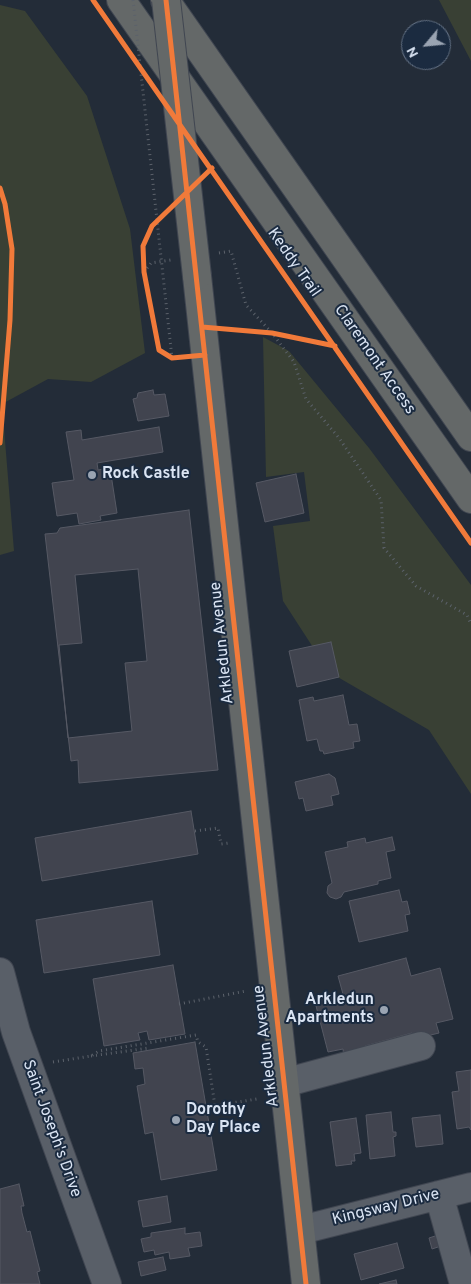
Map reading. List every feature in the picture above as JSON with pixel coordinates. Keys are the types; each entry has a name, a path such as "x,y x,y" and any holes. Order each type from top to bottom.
{"main road":[{"name":"Claremont Access","path":"121,0 471,499"},
{"name":"Arkledun Avenue","path":"166,0 187,267 205,356 306,1284"},
{"path":"166,0 471,437"}],"street":[{"name":"Saint Joseph's Drive","path":"0,972 19,1040 108,1284"},
{"path":"284,1083 420,1046"},
{"name":"Kingsway Drive","path":"301,1230 471,1187"},
{"path":"439,1195 464,1284"}],"path":[{"path":"134,0 172,358 205,356"},
{"path":"132,56 149,80"},
{"path":"152,226 166,213"},
{"path":"213,254 231,251 246,305 272,333 294,362 306,399 339,438 381,500 384,548 416,586 467,615 471,624"},
{"path":"144,263 144,272"},
{"path":"144,272 151,263 187,267"},
{"path":"263,332 281,335"},
{"path":"194,831 218,828 221,844 229,843"},
{"path":"179,1004 246,991"},
{"path":"91,1056 98,1050 196,1035 198,1042 206,1047 215,1106"},
{"path":"54,1062 149,1048"},
{"path":"206,1107 257,1099"}],"green space":[{"path":"439,0 471,0 471,61 451,20"},
{"path":"0,5 25,11 87,96 130,229 145,353 91,382 48,379 2,404 14,551 0,555"},
{"path":"263,337 289,351 369,448 471,585 471,794 429,730 329,672 283,601 273,526 310,521 304,472 266,477"}],"building":[{"path":"153,390 154,395 165,394 169,416 138,421 133,399 137,398 138,393"},
{"name":"Rock Castle","path":"159,427 163,452 97,463 98,470 110,468 117,513 100,516 101,520 79,524 77,513 57,516 52,483 74,480 66,432 81,430 82,440"},
{"path":"296,474 304,513 265,522 256,483"},
{"path":"189,510 218,770 79,783 78,760 71,761 45,534 57,533 60,528"},
{"path":"138,569 147,661 125,663 132,731 68,738 59,645 82,643 75,575"},
{"path":"331,642 339,677 297,687 289,651"},
{"path":"343,695 349,725 357,724 360,741 353,742 354,748 324,754 323,751 320,751 317,739 307,741 299,700 313,697 314,701"},
{"path":"329,774 335,778 339,794 331,796 333,805 306,811 303,798 299,799 295,782"},
{"path":"191,811 198,854 42,881 35,838"},
{"path":"392,837 395,850 386,852 391,878 378,881 378,884 344,892 341,897 336,899 330,897 327,893 328,886 332,883 325,852 348,847 347,842 365,838 366,843"},
{"path":"399,890 402,902 407,901 410,914 405,915 408,931 359,942 349,901"},
{"path":"152,901 160,955 44,973 36,920"},
{"name":"Arkledun Apartments","path":"406,958 411,976 440,968 453,1019 436,1023 439,1033 414,1039 412,1033 365,1046 366,1050 344,1056 343,1049 328,1052 315,1002 343,994 338,976"},
{"path":"173,965 185,1034 149,1040 147,1031 138,1033 140,1040 104,1046 93,979"},
{"name":"Dorothy Day Place","path":"195,1042 217,1170 161,1180 153,1132 145,1134 137,1086 145,1084 143,1068 135,1069 133,1053"},
{"path":"471,1070 471,1130 469,1127 457,1129 452,1092 459,1091 456,1072"},
{"path":"391,1112 393,1132 396,1132 396,1136 393,1137 395,1156 370,1159 366,1115"},
{"path":"440,1115 443,1144 416,1147 412,1118"},
{"path":"356,1118 361,1153 354,1154 355,1161 351,1161 352,1164 336,1166 330,1122"},
{"path":"19,1184 24,1206 21,1206 22,1213 27,1232 30,1231 40,1271 37,1272 40,1284 0,1284 0,1189"},
{"path":"167,1196 171,1222 143,1227 138,1201"},
{"path":"185,1228 185,1234 200,1232 202,1246 188,1248 190,1256 170,1259 169,1252 155,1255 154,1250 144,1252 141,1239 151,1237 151,1233"},
{"path":"438,1235 441,1246 432,1249 429,1238"},
{"path":"397,1243 404,1268 361,1280 354,1254"},
{"path":"163,1257 166,1270 141,1276 138,1262"},
{"path":"396,1280 397,1284 379,1284"}],"cycle path":[{"name":"Keddy Trail","path":"93,0 471,543"},
{"path":"166,0 306,1284"},
{"path":"205,355 172,358 159,350 144,272 143,246 152,226 212,168"},
{"path":"0,188 5,204 12,249 10,320 0,443"},
{"path":"202,327 272,333 335,346"}],"place":[{"name":"Rock Castle","path":"92,475"},
{"name":"Arkledun Apartments","path":"384,1010"},
{"name":"Dorothy Day Place","path":"176,1120"}]}
